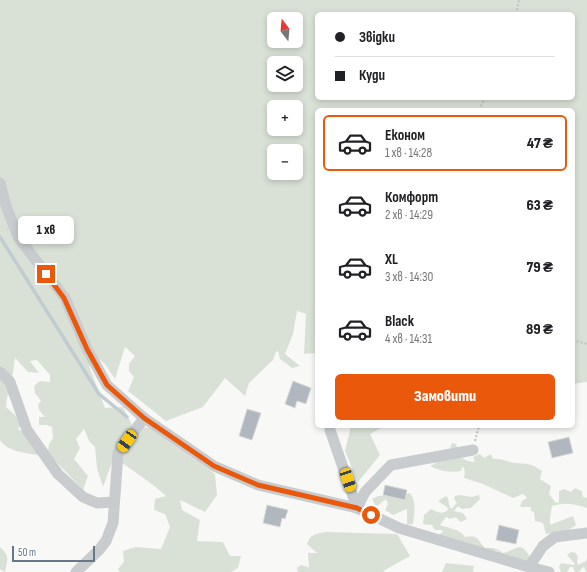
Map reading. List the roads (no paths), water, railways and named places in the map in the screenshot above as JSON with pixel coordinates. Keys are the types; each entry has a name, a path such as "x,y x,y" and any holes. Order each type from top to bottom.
{"street":[{"path":"0,183 6,206 18,237 64,298 87,349 107,385 144,418 214,466 258,485 357,508 399,528 549,572"},
{"path":"0,372 10,382 27,430 58,474 83,497 97,503 114,502"},
{"path":"76,572 99,550 106,541 113,523 118,453 144,418"},
{"path":"330,430 357,508"},
{"path":"357,508 365,492 391,465 473,450"},
{"path":"529,567 543,546 555,536 587,533"}],"waterway":[{"path":"0,237 99,394 127,417"}]}
